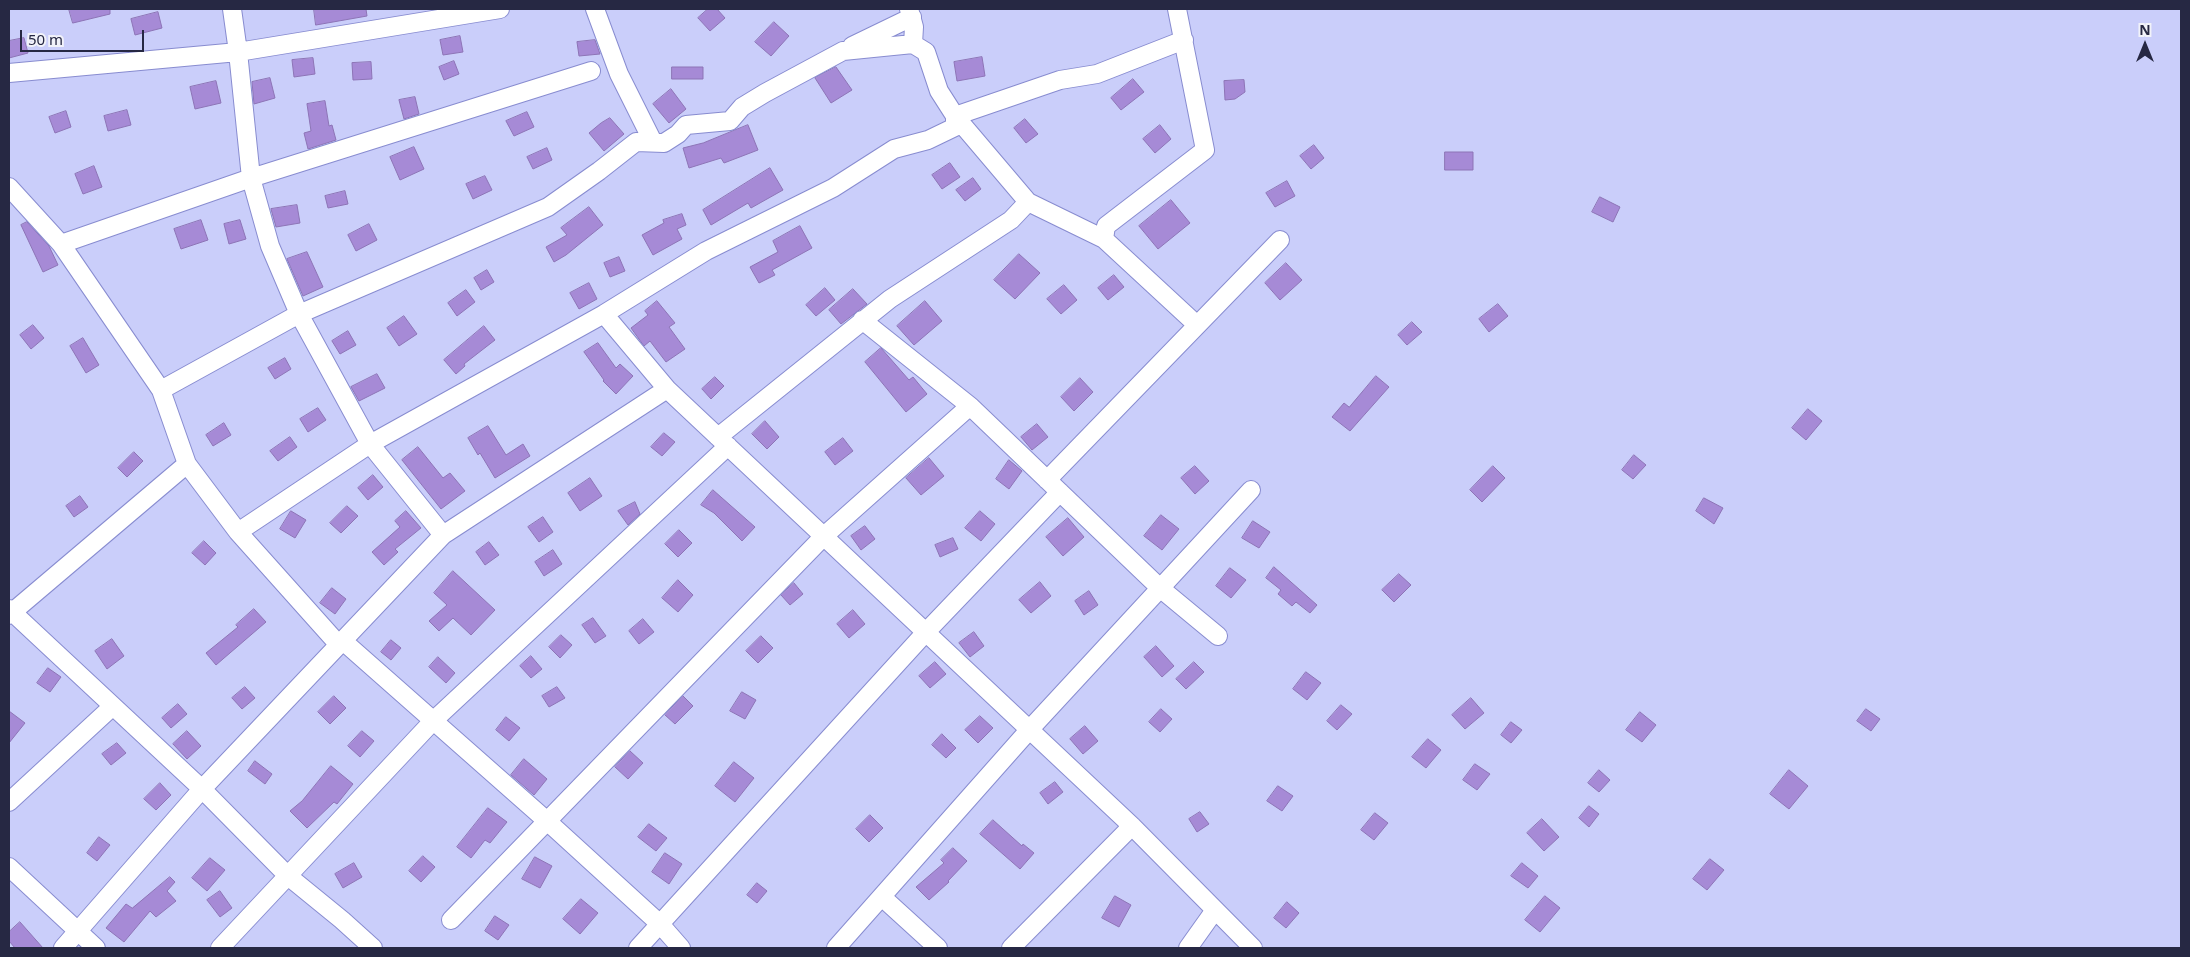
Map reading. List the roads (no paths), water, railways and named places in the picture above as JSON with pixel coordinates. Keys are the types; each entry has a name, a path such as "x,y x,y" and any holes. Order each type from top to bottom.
{"street":[{"path":"232,9 251,178 270,246 299,314 370,444 443,535"},
{"path":"9,73 238,52 500,9"},
{"path":"595,9 619,74 653,142"},
{"path":"1104,239 1106,226 1204,150 1177,9"},
{"path":"161,390 299,314 548,207 636,142 664,143 678,134 686,125 730,121 742,107 750,102 910,13 914,27 913,44"},
{"path":"955,116 1060,80 1097,74 1184,40"},
{"path":"843,51 913,44 926,52 939,91 955,116 1028,202 1104,239 1197,325"},
{"path":"61,244 251,178 591,71"},
{"path":"238,532 370,444 604,314 706,251 817,194 833,188 894,149 928,140 955,127 955,116"},
{"path":"9,187 61,244 161,390 187,464 238,532 341,643 547,821 660,924 681,948"},
{"path":"220,948 433,721 723,441 862,320 890,299 1011,220 1028,202"},
{"path":"1047,480 1280,240"},
{"path":"604,314 667,389 1132,826 1253,948"},
{"path":"862,320 970,406 1160,588 1218,636"},
{"path":"63,948 202,789 443,535 667,389"},
{"path":"451,920 824,536 970,406"},
{"path":"187,464 10,612 202,789 288,876 373,948"},
{"path":"836,948 1030,729 1251,490"},
{"path":"638,948 926,632 1060,492"},
{"path":"9,802 113,706"},
{"path":"1011,948 1132,826"},
{"path":"9,867 96,948"},
{"path":"882,897 938,948"},
{"path":"1188,948 1215,910"}]}
